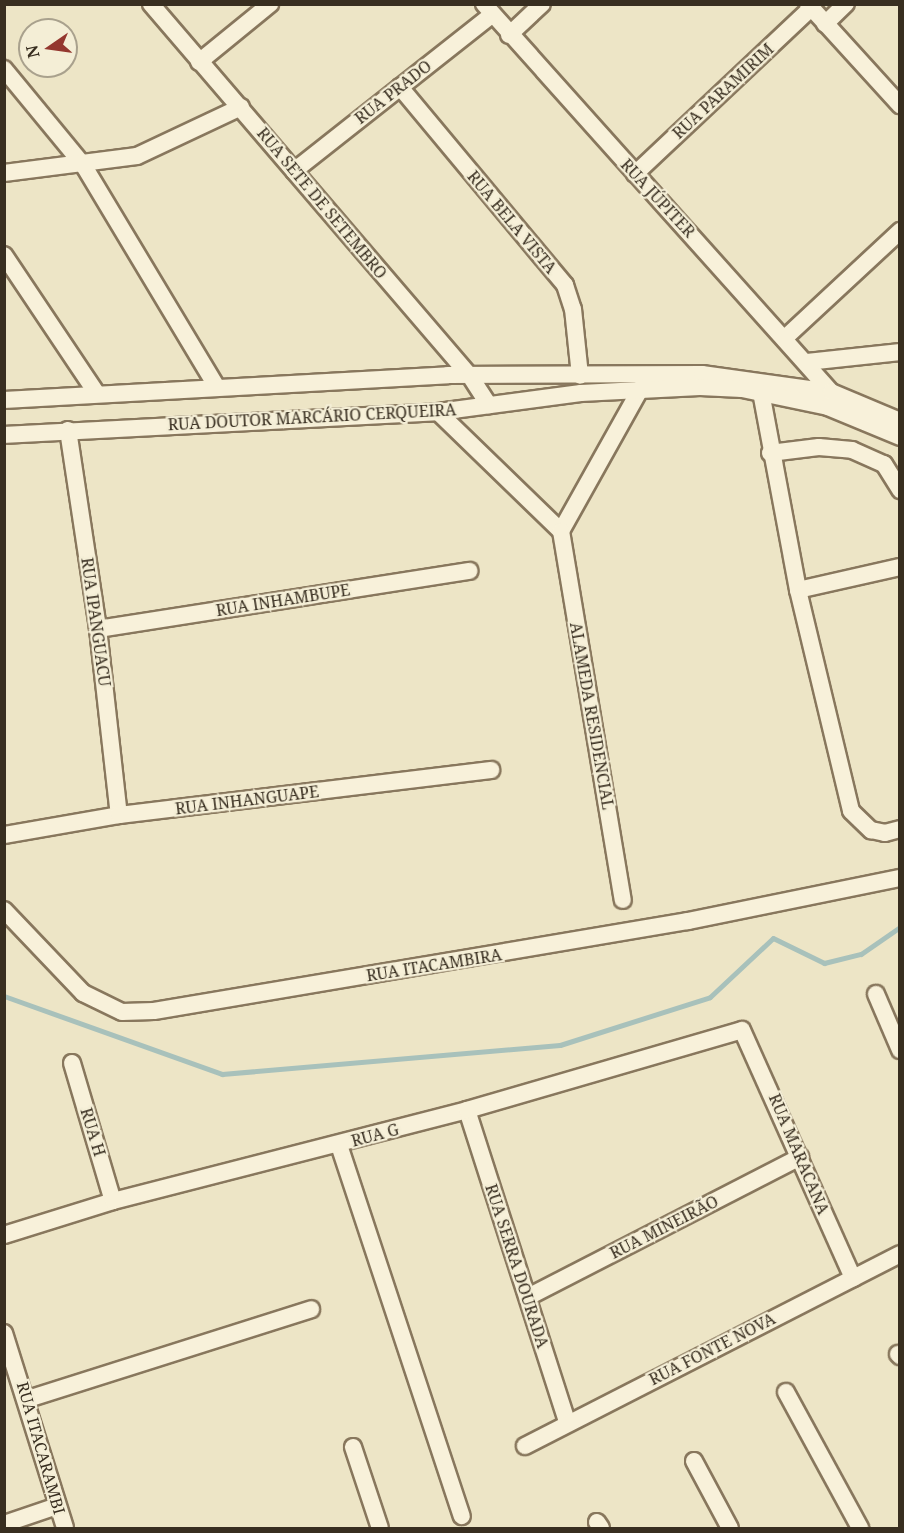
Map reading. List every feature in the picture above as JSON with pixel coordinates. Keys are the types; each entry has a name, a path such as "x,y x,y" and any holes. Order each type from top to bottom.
{"street":[{"name":"RUA SETE DE SETEMBRO","path":"151,4 470,375 489,405"},
{"path":"199,62 270,4"},
{"path":"509,35 542,4"},
{"path":"825,24 846,4"},
{"path":"809,6 900,105"},
{"name":"RUA PARAMIRIM","path":"635,174 809,6"},
{"name":"RUA JÚPITER","path":"489,9 509,35 786,337 831,392"},
{"name":"RUA PRADO","path":"294,171 400,87 489,9"},
{"path":"4,69 84,166 216,386"},
{"name":"RUA BELA VISTA","path":"400,87 565,285 575,321 580,376"},
{"path":"4,173 84,166 156,150 241,107"},
{"path":"786,337 900,231"},
{"path":"4,255 98,394"},
{"path":"807,362 900,352"},
{"name":"RUA DOUTOR MARCÁRIO CERQUEIRA","path":"4,400 216,386 470,375 702,374 831,392 900,421"},
{"path":"438,412 561,531 641,388"},
{"name":"RUA DOUTOR MARCÁRIO CERQUEIRA","path":"4,435 438,412 641,388 761,392 828,407 900,436"},
{"path":"761,392 770,453 798,590 851,811 871,830 885,833 900,829"},
{"name":"RUA IPANGUACU","path":"68,430 98,629 119,815"},
{"path":"770,453 819,447 852,450 884,464 900,490"},
{"name":"ALAMEDA RESIDENCIAL","path":"561,531 623,900"},
{"path":"798,590 900,567"},
{"name":"RUA INHAMBUPE","path":"98,629 469,571"},
{"name":"RUA INHANGUAPE","path":"4,835 119,815 491,770"},
{"name":"RUA ITACAMBIRA","path":"4,910 83,993 122,1012 143,1011 563,944 900,878"},
{"path":"876,994 900,1050"},
{"name":"RUA G","path":"4,1235 113,1201 467,1110 744,1031"},
{"name":"RUA MARACANA","path":"744,1031 852,1278"},
{"name":"RUA H","path":"72,1063 113,1201"},
{"name":"RUA SERRA DOURADA","path":"467,1110 567,1422"},
{"path":"339,1144 462,1516"},
{"name":"RUA MINEIRÃO","path":"528,1297 800,1157"},
{"name":"RUA FONTE NOVA","path":"525,1446 567,1422 900,1254"},
{"path":"28,1399 311,1310"},
{"name":"RUA ITACARAMBI","path":"4,1333 28,1399 65,1528"},
{"path":"786,1392 860,1528"},
{"path":"353,1447 380,1528"},
{"path":"694,1461 730,1528"},
{"path":"4,1524 57,1506"}],"waterway":[{"path":"4,996 222,1074 560,1045 710,997 773,938 824,963 861,954 900,927"}]}
